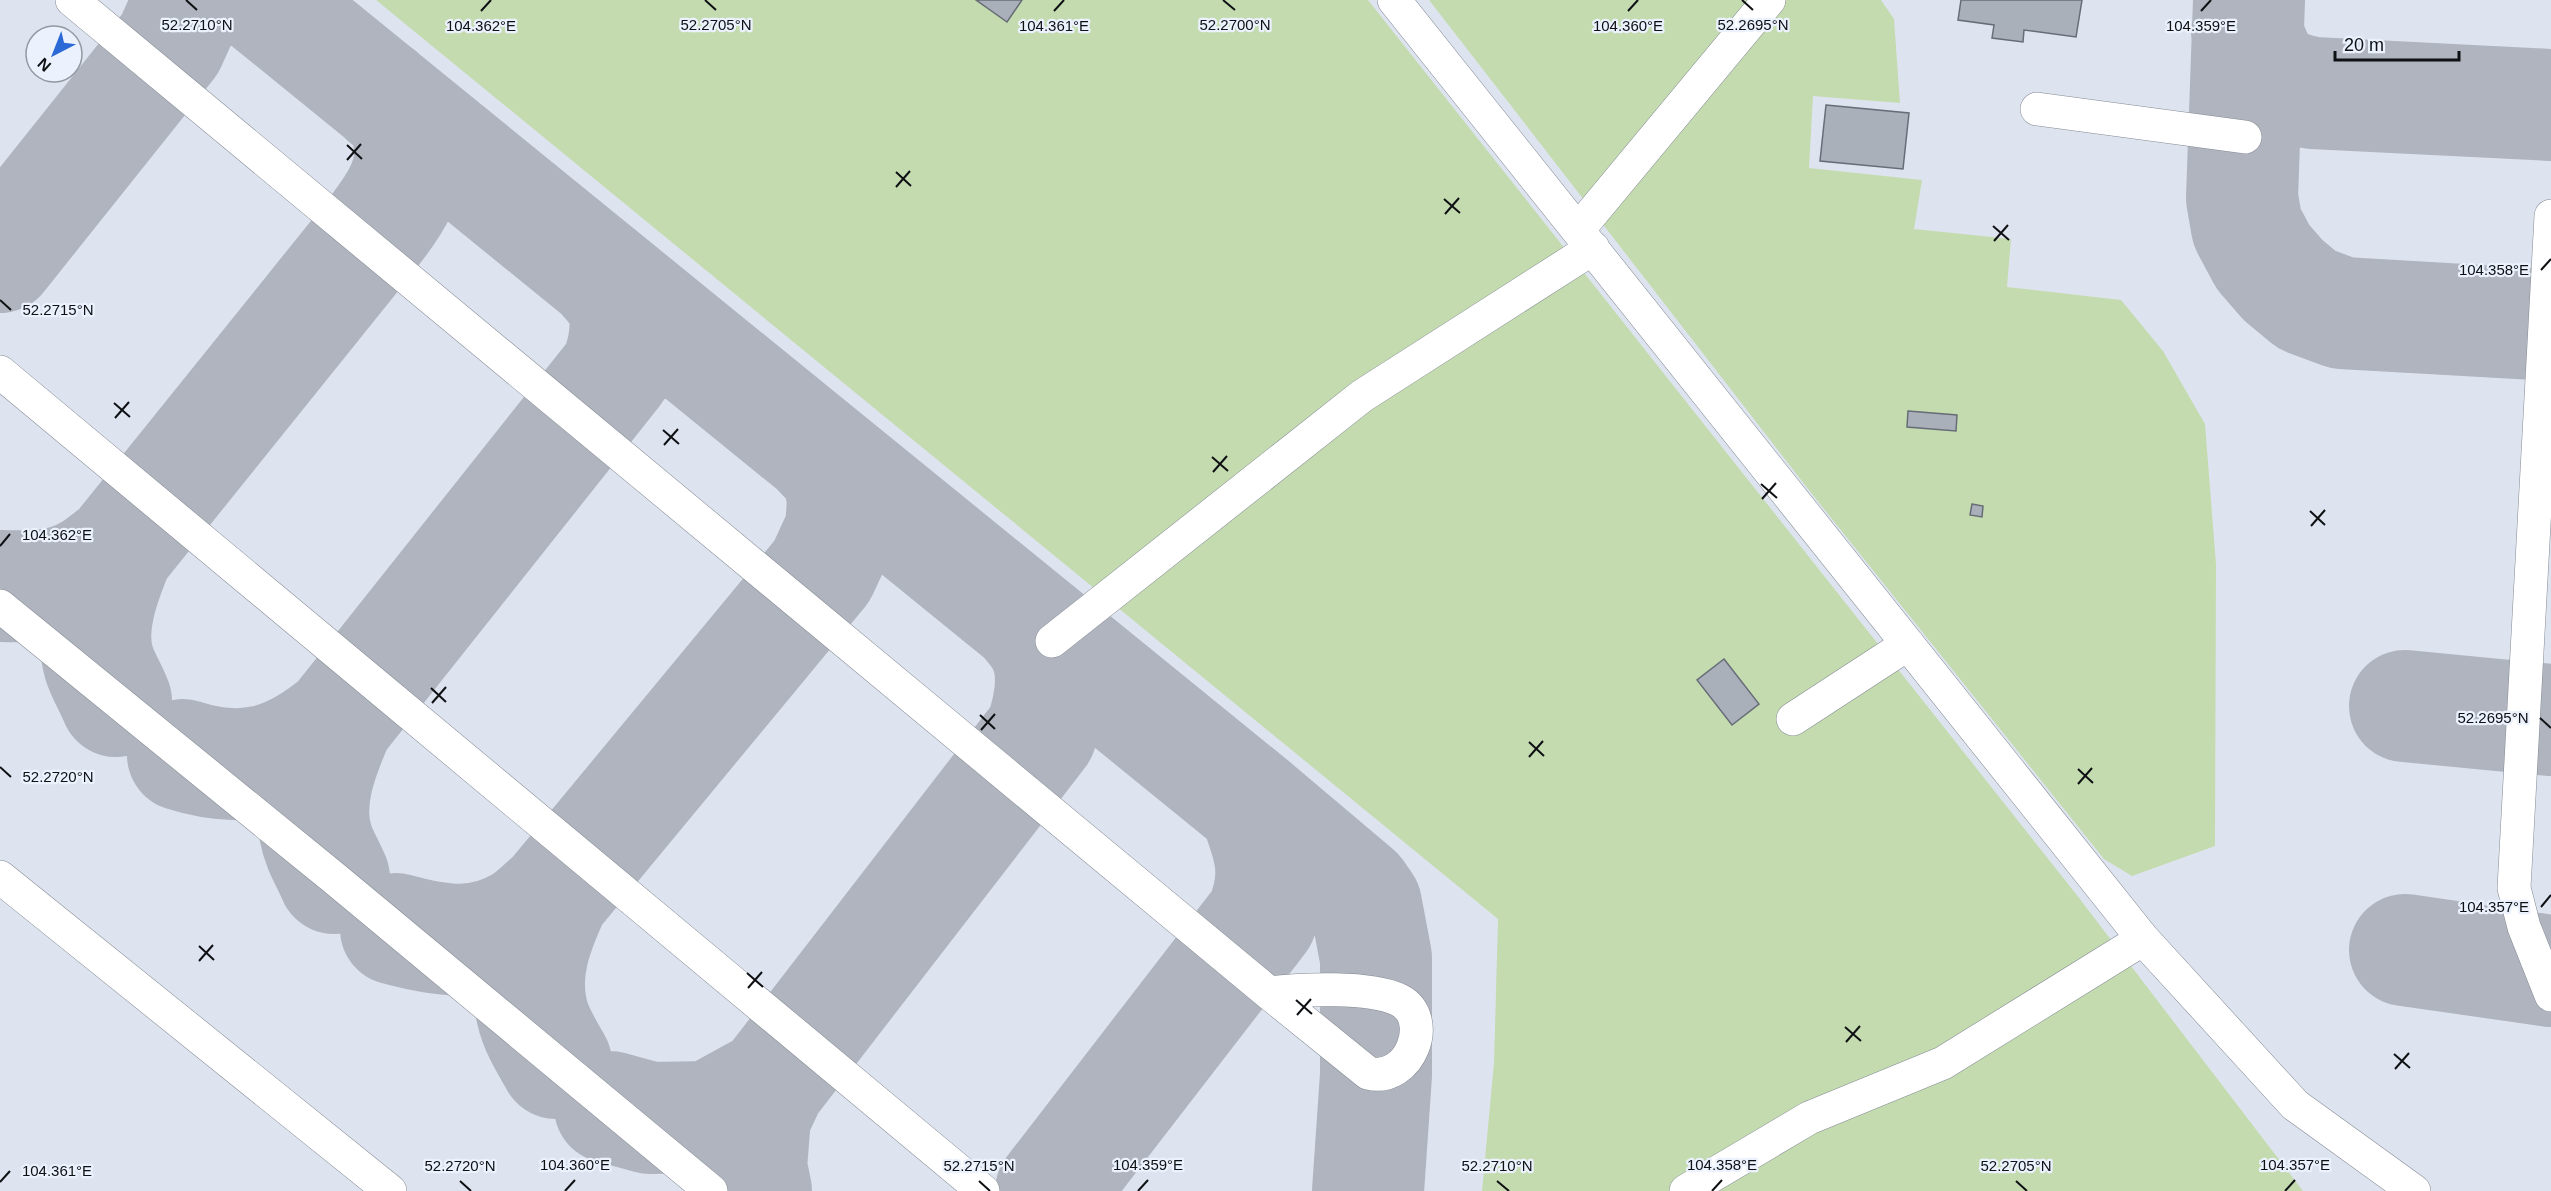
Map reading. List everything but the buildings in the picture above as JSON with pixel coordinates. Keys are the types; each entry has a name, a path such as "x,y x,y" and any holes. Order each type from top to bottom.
{"lane":[{"path":"72,0 1269,993"},
{"path":"1394,0 2143,939 2295,1104 2414,1191"},
{"path":"1052,641 1362,396 1586,239 1770,0"},
{"path":"2037,110 2245,137"},
{"path":"2551,216 2514,888 2524,927 2551,994"},
{"path":"0,372 983,1191"},
{"path":"0,606 334,878 711,1191"},
{"path":"1793,719 1908,644"},
{"path":"0,877 390,1191"},
{"path":"1686,1191 1809,1118 1943,1063 2143,939"}],"green space":[{"path":"376,0 1368,0 2076,894 2303,1191 1482,1191 1494,1063 1498,919"},
{"path":"1429,0 1881,0 1894,19 1900,103 1813,96 1809,168 1922,180 1914,229 2011,239 2007,287 2121,300 2163,351 2205,424 2216,564 2215,846 2132,876 2104,859 1812,494"}],"taxiway":[{"path":"0,257 170,44 187,0"},
{"path":"264,0 1254,805 1357,892 1366,905 1376,958 1376,1075 1368,1191"},
{"path":"2249,0 2242,198 2247,227 2263,257 2283,280 2307,300 2342,313 2551,325"},
{"path":"2247,33 2257,58 2269,75 2286,86 2298,90 2313,93 2551,105"},
{"path":"116,701 99,663 95,634 99,605 118,550 365,243 396,200 408,169 410,153 408,135 400,114 380,94"},
{"path":"183,755 226,764 265,761 302,746 338,721 616,371 623,345 624,309 619,297 601,274"},
{"path":"556,1063 536,1025 529,996 533,952 548,909 554,895 822,571 841,530 843,500 838,472 817,450"},
{"path":"0,586 33,586 67,581 91,570 118,550"},
{"path":"756,1191 751,1167 755,1116 770,1084 1041,733 1047,711 1051,676 1047,653 1042,642 1025,619"},
{"path":"2405,706 2551,720"},
{"path":"334,878 320,848 313,816 320,767 338,721"},
{"path":"1051,1191 1261,919 1270,889 1271,861 1265,834 1254,805"},
{"path":"396,929 444,939 460,940 490,936 522,922 554,895"},
{"path":"2405,950 2551,971"},
{"path":"610,1107 650,1118 710,1117 770,1084"}]}
